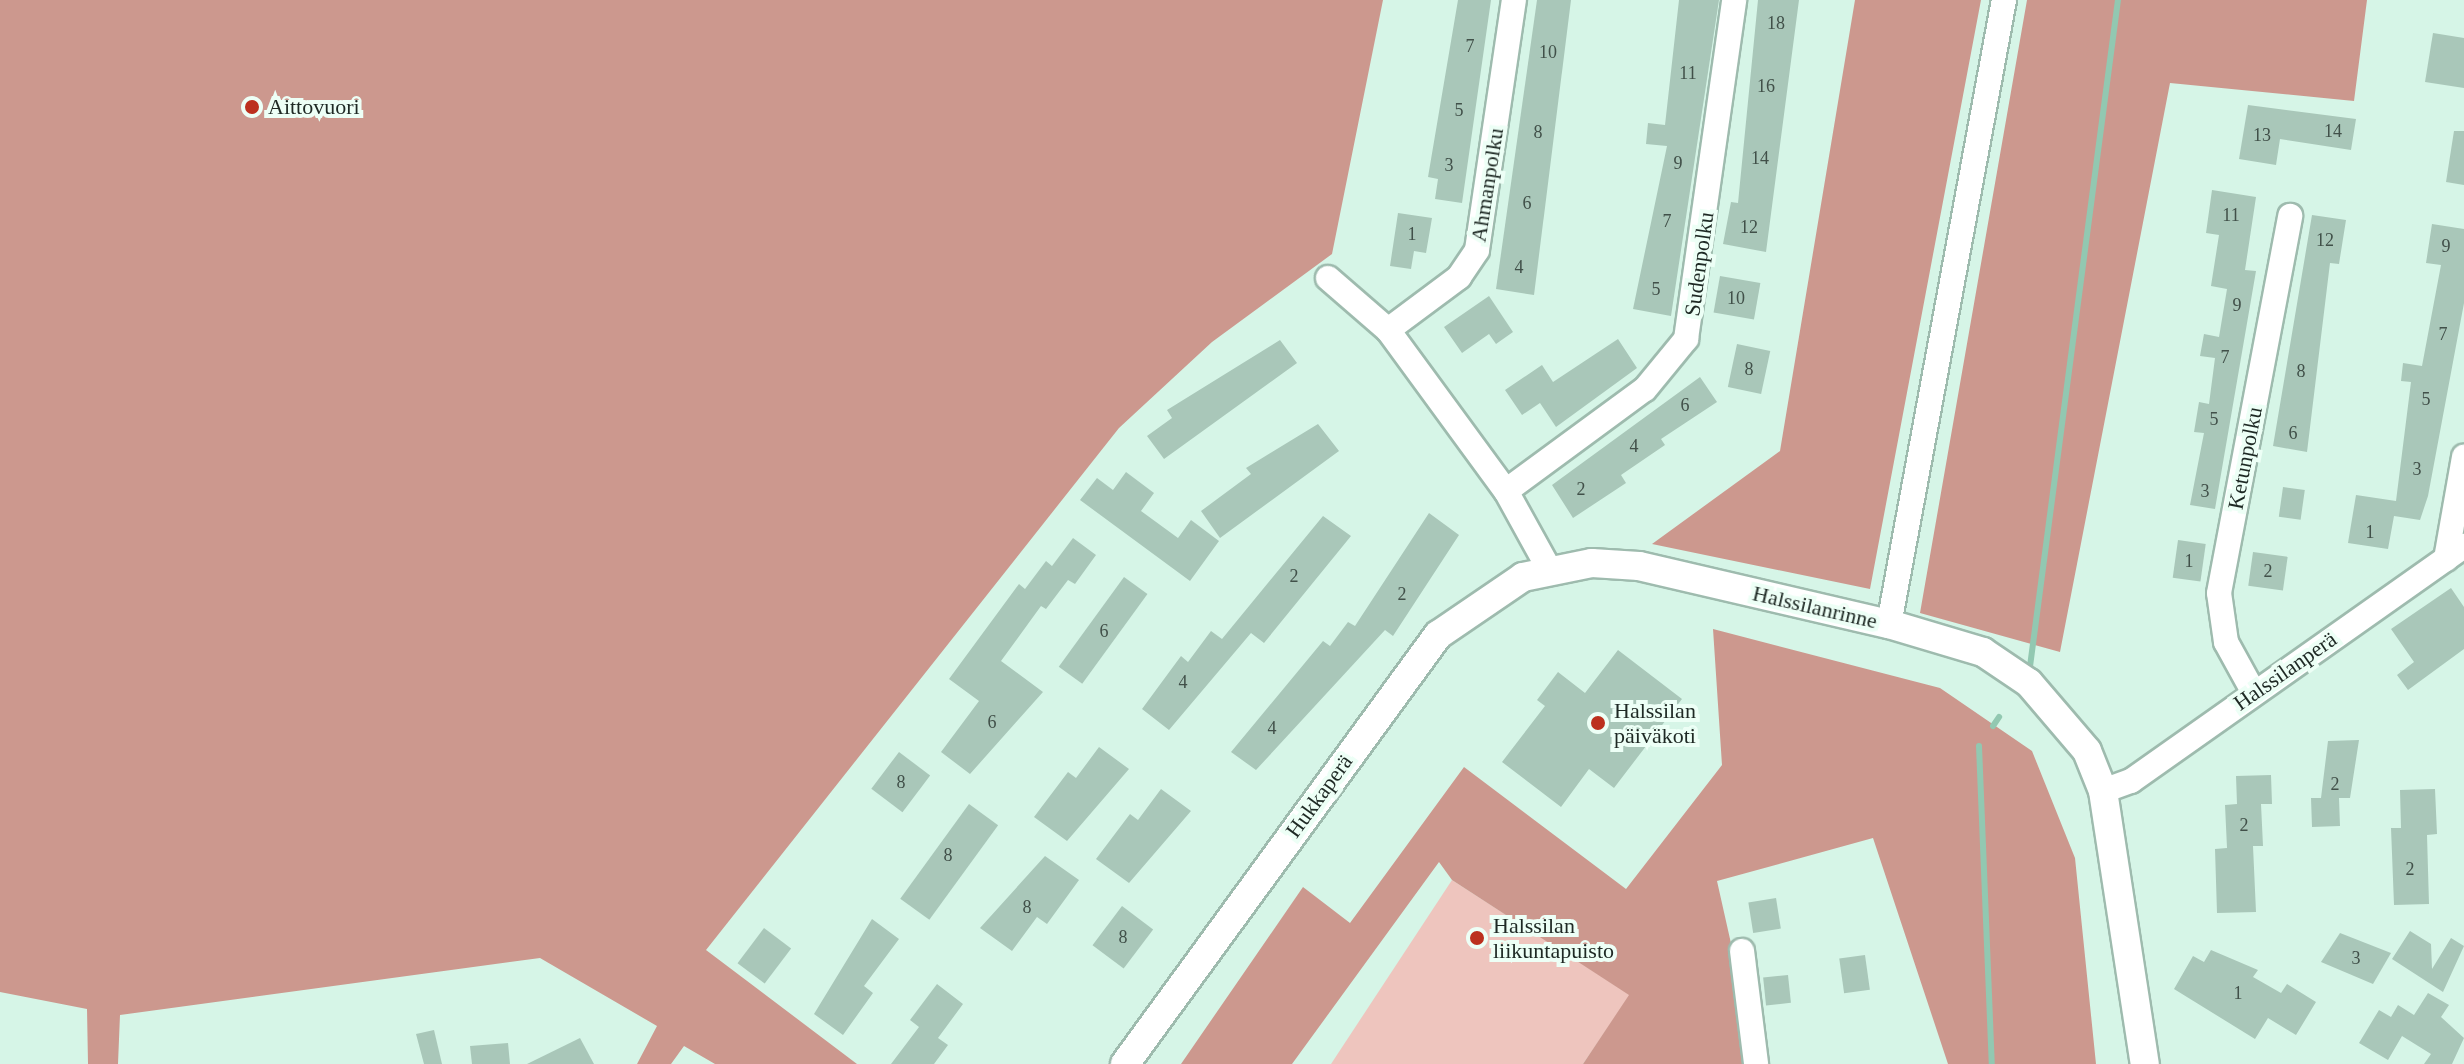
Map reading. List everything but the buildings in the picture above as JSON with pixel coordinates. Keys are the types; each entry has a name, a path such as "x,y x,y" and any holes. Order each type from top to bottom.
{"street":[{"name":"Ahmanpolku","path":"1388,330 1459,277 1477,250 1514,0"},
{"name":"Sudenpolku","path":"1506,491 1645,389 1686,339 1734,0"},
{"path":"1889,624 2004,0"},
{"name":"Ketunpolku","path":"2254,693 2226,642 2219,593 2290,216"},
{"path":"1328,278 1388,330 1506,491 1541,544 1548,567"},
{"path":"2455,552 2464,457"},
{"name":"Halssilanperä","path":"2103,791 2131,781 2455,552"},
{"name":"Halssilanrinne","path":"1548,567 1639,566 1889,624 1983,652 2029,683 2087,751 2103,791 2145,1064"},
{"name":"Hukkaperä","path":"1125,1064 1438,635 1484,599 1548,567"},
{"path":"1742,951 1756,1064"}],"shaded area":[{"path":"0,0 1383,0 1332,254 1212,342 1119,428 706,950 857,1064 715,1064 684,1046 671,1064 637,1064 657,1026 540,958 120,1015 118,1064 88,1064 87,1009 0,992"},
{"path":"1855,0 1981,0 1870,589 1652,544 1780,451"},
{"path":"2027,0 2367,0 2354,101 2170,83 2060,652 1920,613"},
{"path":"1713,629 1940,688 2032,751 2075,858 2096,1064 1948,1064 1873,838 1717,881 1741,988 1749,1064 1583,1064 1629,995 1452,880 1439,862 1292,1064 1181,1064 1303,887 1350,923 1464,767 1626,889 1722,765"},
{"name":"Halssilan liikuntapuisto","path":"1452,880 1630,995 1583,1064 1331,1064"}],"waterway":[{"path":"2029,674 2118,0"},
{"path":"1993,726 1999,717"},
{"path":"1979,746 1992,1064"}],"place":[{"name":"Aittovuori","path":"252,107"},
{"name":"Halssilan päiväkoti","path":"1598,723"},
{"name":"Halssilan liikuntapuisto","path":"1477,938"}]}
